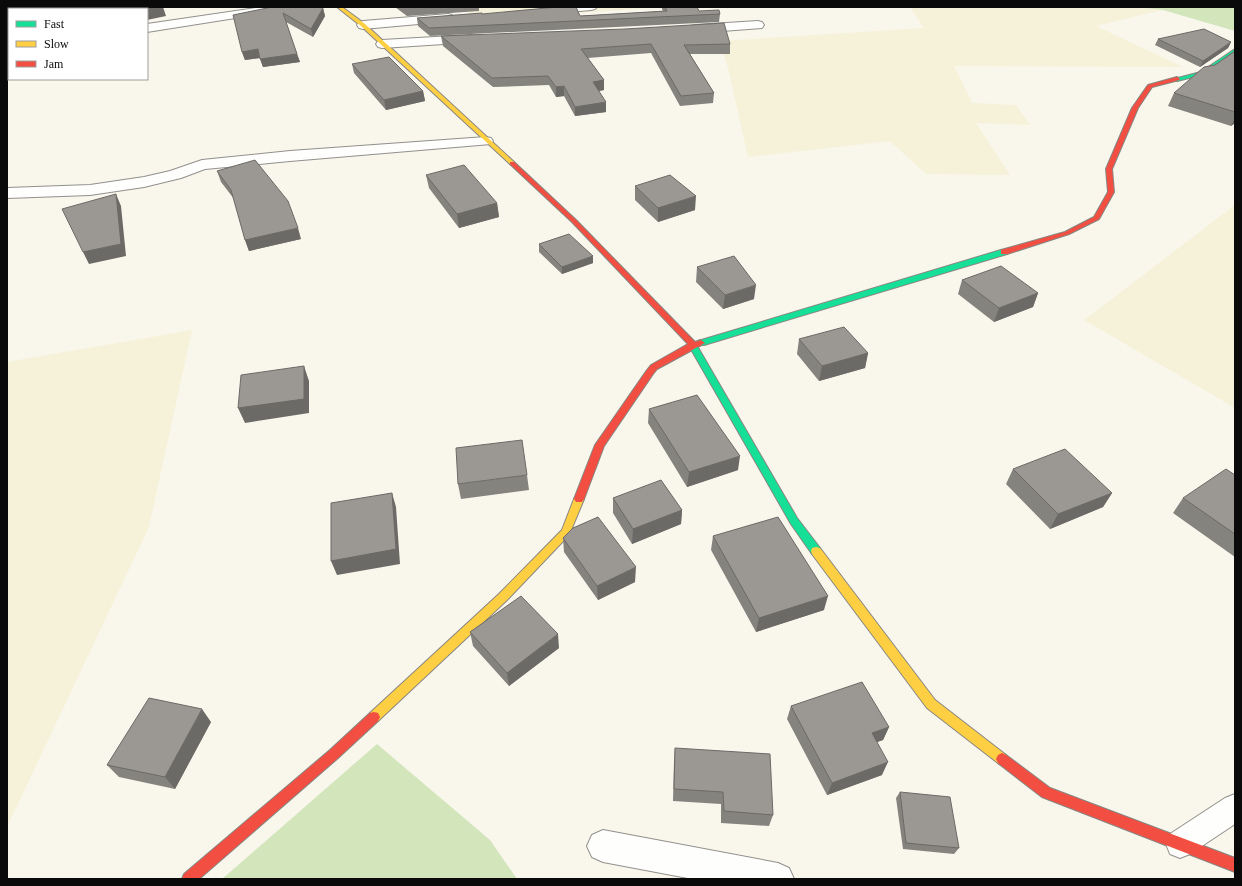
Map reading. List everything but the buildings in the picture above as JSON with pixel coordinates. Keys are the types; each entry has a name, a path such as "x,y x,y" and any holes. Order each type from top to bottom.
{"street":[{"path":"148,28 286,7"},
{"path":"339,7 363,25 486,141 574,221 693,345 794,521 931,704 1046,794 1235,865"},
{"path":"532,11 591,7"},
{"path":"363,25 463,17"},
{"path":"680,30 758,25"},
{"path":"382,44 484,38"},
{"path":"189,879 334,754 503,597 566,532 600,445 650,372 661,363 693,345 1059,235 1097,218 1111,192 1109,169 1135,108 1150,86 1203,73 1235,51"},
{"path":"7,193 90,190 144,182 174,175 202,165 290,156 486,141"},
{"path":"603,846 778,879"}],"lane":[{"path":"1180,844 1235,808"}],"shaded area":[{"path":"466,7 667,7 472,20"},
{"path":"910,7 1138,7 1162,10 1096,26 1183,67 954,66 972,103 1016,105 1030,125 976,123 1010,175 926,174 890,141 748,157 728,68 719,41 924,28"},
{"path":"1235,205 1235,408 1084,320"},
{"path":"192,330 149,527 7,827 7,362"}],"green space":[{"path":"1138,7 1235,7 1235,31 1163,10"},
{"path":"377,744 490,840 517,879 222,879"}],"traffic: fast":[{"path":"1177,79 1203,73 1235,51"},
{"path":"701,343 1004,252"},
{"path":"692,344 794,521 816,551"}],"traffic: slow":[{"path":"339,7 363,25 512,163"},
{"path":"374,717 503,597 566,532 579,499"},
{"path":"816,551 931,704 1002,759"}],"traffic: jam":[{"path":"1004,252 1067,233 1097,218 1111,192 1109,169 1135,108 1150,86 1177,79"},
{"path":"512,163 574,221 692,344"},
{"path":"579,499 600,445 650,372 654,367 693,345 701,343"},
{"path":"189,879 334,754 374,717"},
{"path":"1002,759 1046,793 1235,865"}]}
